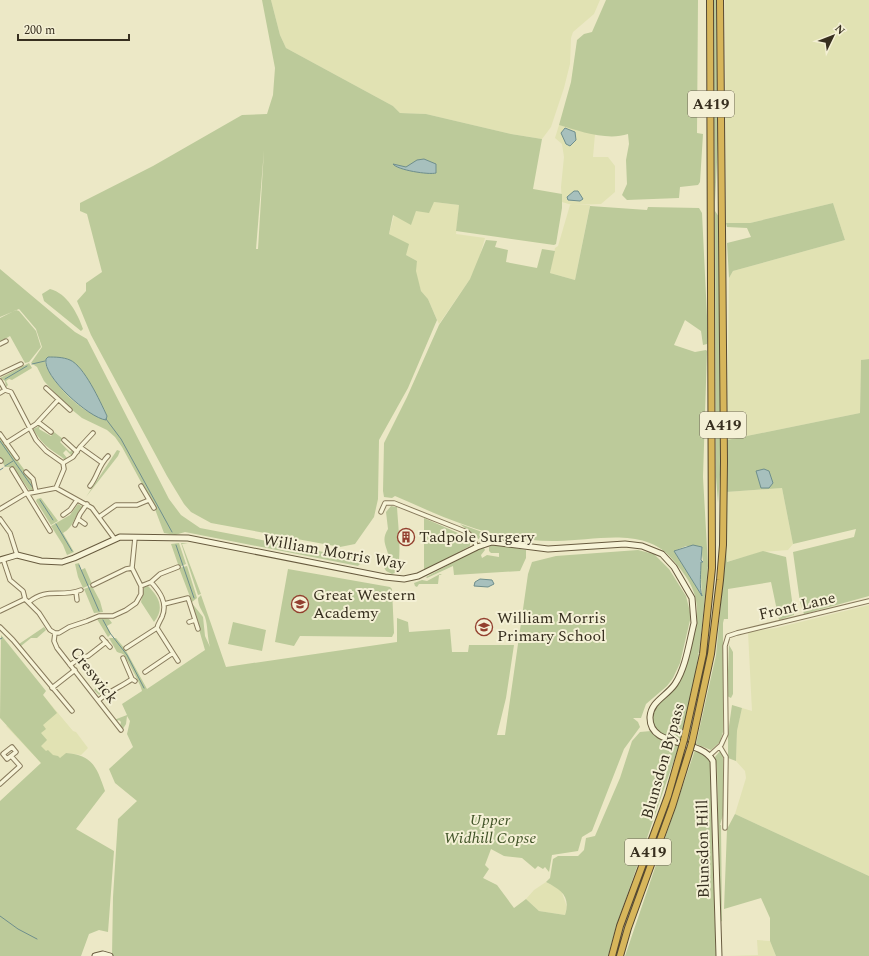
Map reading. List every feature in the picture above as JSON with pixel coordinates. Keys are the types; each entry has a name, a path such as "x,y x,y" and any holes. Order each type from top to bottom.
{"highway":[{"name":"Blunsdon Bypass","path":"612,956 620,926 668,796 682,748 696,689 705,638 712,568 710,0"},
{"name":"Blunsdon Bypass","path":"620,956 628,928 672,807 692,742 712,642 720,580 724,508 720,0"}],"street":[{"path":"0,344 6,341"},
{"path":"0,374 21,364"},
{"path":"0,381 5,390 12,393 29,428 41,446 63,463 64,469 56,488"},
{"path":"46,388 70,410"},
{"path":"0,393 5,390"},
{"path":"6,443 38,422 58,400"},
{"path":"38,422 51,432"},
{"path":"63,463 77,452 93,433"},
{"path":"0,434 17,458"},
{"path":"64,440 77,452"},
{"path":"80,448 101,462"},
{"path":"90,486 101,462 108,456"},
{"path":"12,469 49,529 43,530"},
{"path":"26,472 34,482 36,492"},
{"path":"141,486 154,508"},
{"path":"0,509 27,494 56,488 87,504 99,517 114,538"},
{"path":"63,515 70,510 77,500"},
{"path":"99,517 116,505 137,505 149,500"},
{"path":"380,512 385,503 394,502 467,532 472,537 477,547"},
{"path":"75,525 87,504"},
{"path":"0,519 10,533 17,555"},
{"path":"78,519 85,524"},
{"name":"William Morris Way","path":"1,560 17,555 41,561 62,562 79,556 114,538 196,540 399,579 423,575 477,547 492,542 548,549 633,545 654,550 669,560 684,583 692,598 694,623 679,678 672,689 653,707 650,720 654,730 660,736 703,750 710,755"},
{"path":"1,560 10,580 23,591 25,599 29,602 50,630 55,633 60,633 69,626 102,615 113,616 132,606 139,600 141,586 132,568 135,538"},
{"path":"141,586 151,582 158,575 178,567"},
{"path":"93,585 126,569 132,568"},
{"path":"169,571 171,576"},
{"path":"105,579 108,584"},
{"path":"126,648 157,628 163,614 164,604 160,593 151,582"},
{"path":"29,602 40,594 76,592 81,590"},
{"path":"76,592 77,600"},
{"path":"164,604 187,598 198,629"},
{"path":"0,611 25,599"},
{"name":"Front Lane","path":"720,747 726,734 725,646 730,635 869,601"},
{"path":"189,622 195,620"},
{"path":"0,627 14,640 71,711"},
{"path":"157,628 178,661"},
{"name":"Creswick","path":"55,633 54,644 122,730"},
{"path":"102,638 110,647"},
{"path":"70,665 80,658 88,656 106,642"},
{"path":"145,672 173,653"},
{"path":"99,700 109,692 134,680 123,658"},
{"path":"52,688 75,670"},
{"path":"710,755 720,747"},
{"name":"Blunsdon Hill","path":"720,747 726,757 725,828"},
{"name":"Blunsdon Hill","path":"710,755 713,761 714,774 715,861 719,956"},
{"path":"0,784 22,764 11,756"},
{"path":"95,956 103,954 110,956"}],"green space":[{"path":"262,0 271,0 280,35 286,48 393,106 400,113 426,114 511,134 542,139 533,189 562,194 562,208 556,244 554,245 456,231 459,205 434,202 429,213 416,211 411,225 393,215 389,234 409,244 406,255 417,261 416,271 421,291 428,299 437,320 408,388 379,440 378,499 374,517 355,544 340,547 211,523 191,512 184,504 167,476 91,335 77,301 86,291 86,283 102,272 87,214 80,211 80,203 153,166 242,115 267,114 273,95 275,68","holes":["264,150 258,249 256,249"]},
{"path":"271,0 600,0 594,14 573,32 571,38 570,64 564,88 551,127 542,139 511,134 426,114 400,113 393,106 286,48 280,35"},
{"path":"606,0 698,0 697,133 703,134 700,182 698,185 680,187 679,198 627,200 622,195 627,184 626,160 629,144 628,134 620,136 602,136 559,125 571,82 577,40 584,34 592,32"},
{"path":"713,0 717,0 718,142 715,202"},
{"path":"725,0 869,0 869,359 861,360 860,413 727,440 729,278 733,271 845,240 833,203 750,223 726,223"},
{"path":"559,125 595,134 593,157 608,157 615,166 615,192 601,204 572,205 562,202 561,187 564,157 562,144 555,138"},
{"path":"434,202 459,205 456,234 485,238 478,262 470,279 439,324 428,299 421,291 415,271 417,261 406,255 389,234 394,215 416,211"},
{"path":"833,203 845,240 733,271 729,278 727,243 751,237 747,228 727,227 726,223 750,223"},
{"path":"570,205 590,205 575,280 550,273 555,248 558,246"},
{"path":"590,206 647,210 648,207 699,208 702,213 708,337 707,344 703,345 701,331 685,320 674,345 695,352 707,351 703,477 708,566 700,644 695,676 680,741 660,732 656,728 653,718 654,711 658,704 675,689 680,682 696,626 697,604 694,593 682,571 661,549 648,542 633,539 603,538 557,541 513,538 473,528 395,496 392,498 384,497 384,443 407,397 439,325 470,279 486,240 497,241 495,247 508,250 506,262 537,268 542,249 555,251 550,273 575,280","holes":["686,546 696,546 701,548 703,562 700,562 702,595 674,551"]},
{"path":"715,211 719,217 721,460 718,503 716,477"},
{"path":"0,269 75,332 87,339 169,499 181,515 200,528 334,554 350,554 355,556 360,564 358,566 185,532 175,535 164,533 153,504 115,437 107,430 82,418 65,404 44,381 37,367 31,363 42,347 36,329 19,309 0,317","holes":["45,361 79,367 107,416 91,413 70,398 56,383 47,368"]},
{"path":"50,289 56,291 67,299 81,323 83,329 81,331 44,301 42,294"},
{"path":"16,310 19,311 36,331 41,347 29,362 25,363 10,336 0,342 0,318"},
{"path":"869,359 869,596 804,614 800,602 793,552 854,537 856,529 793,544 782,488 726,492 727,440 860,413 861,360"},
{"path":"29,363 32,368 12,380 9,379 6,381 8,385 6,387 5,381 0,378"},
{"path":"38,424 40,426 39,429 51,436 54,432 63,439 60,442 70,452 72,450 75,452 72,456 66,450 63,453 67,458 70,458 65,460 43,443 33,429 38,427"},
{"path":"0,437 24,469 35,490 29,490 13,467 5,467 0,457"},
{"path":"117,450 120,451 118,456 86,497"},
{"path":"782,488 793,544 788,550 762,552 726,562 726,492"},
{"path":"41,498 58,521 51,525 36,501 37,499"},
{"path":"78,504 83,507 77,514 70,527 63,533 74,552 67,555 63,545 51,526 70,515"},
{"path":"391,506 397,507 399,531 397,572 392,574 386,571 384,567 389,564 384,538 388,529 386,512"},
{"path":"424,518 467,537 470,540 470,546 424,571"},
{"path":"460,524 515,542 495,540 481,541"},
{"path":"179,543 186,564 179,567 171,544"},
{"path":"181,543 188,543 182,544 201,594 198,595"},
{"path":"493,544 526,550 526,558 520,571 454,575 453,566 427,578 426,577 478,549 484,548 485,550 481,555 482,558 487,555 499,557 499,553 491,553 489,551 489,547"},
{"name":"Upper Widhill Copse","path":"638,550 654,554 669,569 686,596 691,616 680,663 673,678 667,686 646,704 641,718 633,718 638,722 640,727 624,749 592,831 582,837 578,851 552,855 549,872 545,867 543,869 538,866 535,869 522,858 504,856 491,849 485,865 489,869 483,878 497,885 514,908 526,899 539,911 565,915 567,908 566,898 560,891 546,882 550,878 553,859 558,856 578,856 584,850 586,838 595,836 620,778 632,741 640,732 651,731 660,739 679,746 616,927 608,956 112,956 113,897 118,819 137,801 115,783 109,769 133,747 127,734 130,721 127,716 126,724 123,729 120,726 121,722 119,720 114,720 127,715 122,704 142,691 125,656 117,652 109,638 116,638 125,649 147,689 205,650 191,602 203,617 205,636 210,647 206,620 198,601 198,598 201,595 226,667 397,642 397,618 408,622 409,632 450,629 452,652 468,652 469,645 514,645 506,698 497,735 505,735 528,574 532,562 556,556"},
{"path":"726,550 727,562 763,551 786,557 794,615 779,620 771,582 728,589 728,619 724,619 723,623 723,732 720,742 711,750 696,744 716,655"},
{"path":"79,563 81,570 85,568 92,584 83,588 78,577 75,564"},
{"path":"187,566 197,598 192,602 179,568"},
{"path":"288,569 390,587 392,589 394,633 392,637 300,636 294,646 275,642"},
{"path":"440,574 442,575 439,575 438,584 419,584 417,587 415,586 414,583 422,580 427,581"},
{"path":"92,586 100,601 103,612 94,613 84,589"},
{"path":"148,586 158,599 160,607 154,622 141,602 144,587"},
{"path":"869,605 869,876 735,814 746,778 745,771 736,761 737,731 742,708 752,711 748,632 776,628"},
{"path":"102,617 109,619 112,623 107,626 111,634 108,637 97,619"},
{"path":"233,622 266,630 262,651 228,644"},
{"path":"44,627 46,630 37,638 31,638 21,646 19,644"},
{"path":"1,635 46,691 43,695 57,713 43,725 46,729 41,733 47,740 41,746 46,751 48,750 53,755 60,758 66,753 75,754 88,760 96,769 105,791 76,829 114,851 108,932 99,930 89,934 81,956 0,956 0,801 41,763 0,718"},
{"path":"729,645 733,652 733,694 731,698 727,696"},
{"path":"103,682 109,689 95,690 106,691 99,695 94,690"},
{"path":"43,695 73,731 76,732 88,748 81,755 66,753 58,763 41,763 6,726"},
{"path":"732,705 742,708 737,731 736,761 728,758 728,733"},
{"path":"695,750 700,751 710,760 712,770 711,804 716,956 625,956"},
{"path":"720,751 723,754 723,815 720,825 722,921 720,922 717,768 715,757"},
{"path":"735,814 869,876 869,956 776,956 770,941 770,918 761,898 724,909 727,829"},
{"path":"546,882 561,890 567,907 565,915 539,911 526,899 534,890"},
{"path":"757,940 770,941 776,956 728,956 758,955"}],"water":[{"path":"565,128 575,132 576,140 570,146 566,144 561,133"},
{"path":"424,159 436,164 436,173 413,172 393,164 406,167 417,160"},
{"path":"574,191 578,191 583,199 580,201 568,200 567,197"},
{"path":"48,357 70,360 81,369 107,416 106,420 98,418 68,395 51,375 47,366 46,359"},
{"path":"764,469 769,471 773,483 769,488 761,488 756,471"},
{"path":"693,545 702,547 701,560 703,562 701,562 700,584 702,596 674,551"},
{"path":"480,579 492,580 494,584 488,587 474,586 475,582"}],"waterway":[{"path":"32,364 45,361"},
{"path":"5,379 27,366"},
{"path":"106,419 121,439 172,532"},
{"path":"0,441 33,488"},
{"path":"5,466 13,461"},
{"path":"40,500 53,520"},
{"path":"56,524 72,551"},
{"path":"176,545 194,598"},
{"path":"79,565 99,611"},
{"path":"103,620 110,633 127,655 144,688"},
{"path":"0,916 18,929 37,939"}],"place":[{"name":"Tadpole Surgery","path":"406,537"},
{"name":"Great Western Academy","path":"300,604"},
{"name":"William Morris Primary School","path":"484,627"}]}
